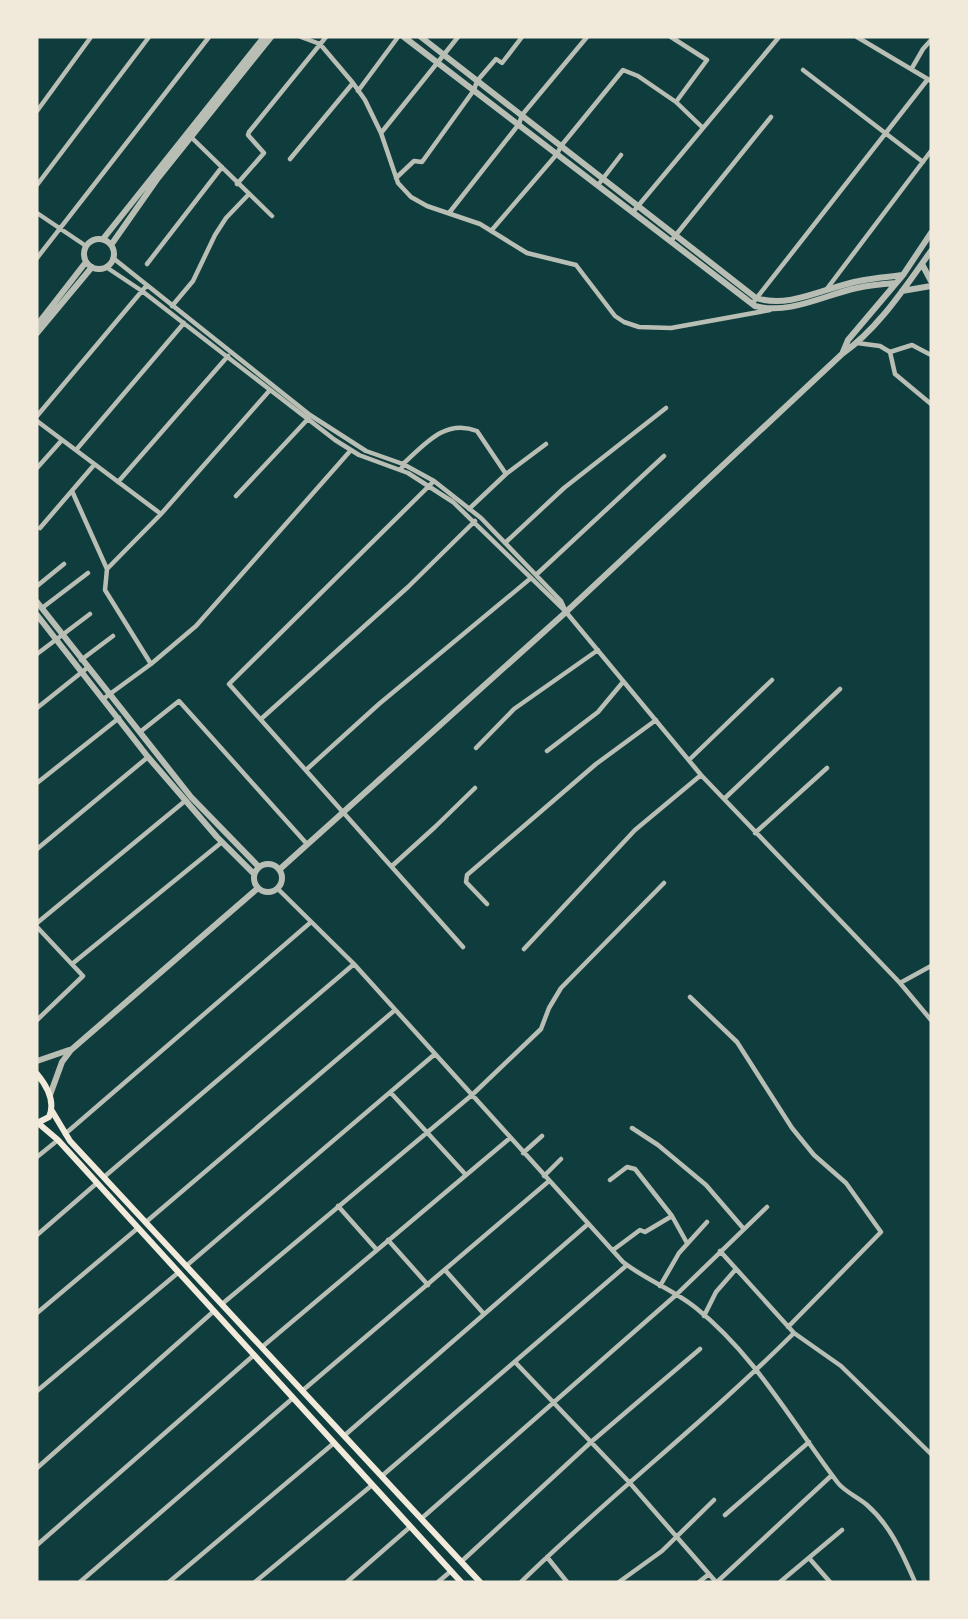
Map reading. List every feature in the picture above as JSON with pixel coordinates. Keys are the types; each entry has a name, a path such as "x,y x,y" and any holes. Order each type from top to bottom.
{"main road":[{"path":"37,1074 50,1095 52,1111 65,1135 480,1582"},
{"path":"52,1111 49,1117 38,1123 58,1140 461,1582"},
{"path":"279,1381 286,1375"}],"street":[{"path":"37,111 91,37"},
{"path":"37,185 149,37"},
{"path":"37,258 209,37"},
{"path":"103,239 264,37"},
{"path":"111,245 158,178 271,37"},
{"path":"301,37 320,44 365,100 396,177 411,197 427,206 480,224 527,253 576,265 615,316 624,322 639,327 671,328 794,306 858,287 896,283"},
{"path":"237,184 264,153 248,132 326,37"},
{"path":"358,91 398,37"},
{"path":"404,37 671,241 754,301 771,310"},
{"path":"421,37 677,235 754,301 776,301 857,281 903,275"},
{"path":"380,133 458,37"},
{"path":"396,177 414,161 422,162 474,90 477,81 496,59 502,63 522,37"},
{"path":"449,213 519,124 522,116 587,37"},
{"path":"671,37 707,60 676,102"},
{"path":"633,212 779,37"},
{"path":"754,301 930,80 857,37"},
{"path":"912,68 931,40"},
{"path":"491,231 557,154 623,70 638,76 676,102 703,128"},
{"path":"803,70 923,162"},
{"path":"290,159 353,83"},
{"path":"671,241 771,117"},
{"path":"191,137 272,216"},
{"path":"820,299 931,151"},
{"path":"598,185 621,155"},
{"path":"147,264 222,167"},
{"path":"173,306 193,281 226,218 249,194"},
{"path":"37,213 86,246"},
{"path":"842,354 848,340 903,275 931,233"},
{"path":"89,265 84,254 86,246 95,239 103,239 114,251 113,258 106,267"},
{"path":"280,869 566,612 842,354 857,343 902,292 931,251"},
{"path":"113,258 232,353 307,420 351,450 378,463 402,467 453,502 475,521 566,612 701,775 901,984 931,1020"},
{"path":"902,292 931,283 922,264"},
{"path":"89,265 106,267 142,291 227,358 366,451 434,481 470,509 537,574 561,601 566,612"},
{"path":"37,324 89,265"},
{"path":"37,333 89,265"},
{"path":"147,285 37,419 161,514"},
{"path":"771,310 776,301"},
{"path":"76,450 188,318"},
{"path":"857,343 880,346 890,352 895,374 931,404"},
{"path":"890,352 912,345 931,355"},
{"path":"118,482 232,353"},
{"path":"107,569 161,514 271,388"},
{"path":"505,543 564,488 666,408"},
{"path":"236,496 307,420"},
{"path":"402,467 439,431 469,427 477,431 506,474"},
{"path":"37,468 62,440"},
{"path":"107,696 196,626 355,444"},
{"path":"470,509 506,474 546,444"},
{"path":"537,574 664,456"},
{"path":"40,527 94,465"},
{"path":"434,481 229,684 463,947"},
{"path":"72,491 107,569 105,590 151,664"},
{"path":"261,719 408,587 475,521"},
{"path":"37,586 64,564"},
{"path":"88,573 39,606 59,638 107,696 125,713 191,797 258,867"},
{"path":"306,770 379,704 531,578"},
{"path":"37,654 90,614"},
{"path":"37,615 81,660 85,669"},
{"path":"81,660 113,636"},
{"path":"476,748 514,709 597,650"},
{"path":"37,708 85,669"},
{"path":"689,760 772,680"},
{"path":"547,751 598,712 623,682"},
{"path":"724,799 840,689"},
{"path":"107,696 119,718 148,757 222,842 254,874"},
{"path":"140,732 178,701 307,844"},
{"path":"37,783 125,713"},
{"path":"487,905 466,882 467,875 596,764 656,720"},
{"path":"37,849 148,757"},
{"path":"755,833 827,768"},
{"path":"524,949 635,830 701,775"},
{"path":"392,866 475,788"},
{"path":"37,1020 83,976 37,925 185,801"},
{"path":"72,964 222,842"},
{"path":"270,863 280,869 282,881 278,889 270,892 258,888 254,882 258,867 270,863"},
{"path":"221,1304 472,1095 541,1029 549,1007 561,988 664,883"},
{"path":"50,1095 62,1062 71,1049 258,888"},
{"path":"278,889 354,964 627,1265 704,1316 733,1343 840,1486 868,1506 888,1529 915,1582"},
{"path":"65,1135 311,922"},
{"path":"104,1177 354,964"},
{"path":"901,984 931,966"},
{"path":"690,997 737,1042 792,1128 814,1155 846,1183 881,1232 789,1327"},
{"path":"146,1222 395,1010"},
{"path":"37,1061 71,1049"},
{"path":"186,1266 435,1054"},
{"path":"391,1093 466,1175"},
{"path":"632,1128 658,1145 706,1185 743,1228"},
{"path":"523,1153 542,1136"},
{"path":"261,1347 510,1138"},
{"path":"37,1157 58,1140"},
{"path":"544,1175 561,1159"},
{"path":"610,1180 627,1167 632,1167 672,1216 687,1243"},
{"path":"301,1391 549,1181"},
{"path":"37,1235 97,1183"},
{"path":"338,1206 377,1250"},
{"path":"422,1518 676,1296 743,1228 768,1207"},
{"path":"613,1250 639,1230 645,1232 672,1216"},
{"path":"660,1286 687,1243 707,1222"},
{"path":"345,1435 588,1224"},
{"path":"37,1313 138,1228"},
{"path":"388,1240 428,1285"},
{"path":"720,1251 794,1332 841,1366 931,1454"},
{"path":"383,1475 627,1265"},
{"path":"704,1316 716,1292 736,1269"},
{"path":"445,1270 485,1314"},
{"path":"37,1391 179,1272"},
{"path":"37,1468 214,1310"},
{"path":"521,1582 755,1371 794,1332"},
{"path":"461,1561 591,1442 701,1349"},
{"path":"37,1545 254,1354"},
{"path":"515,1362 629,1482 716,1582 832,1475"},
{"path":"80,1582 293,1398"},
{"path":"725,1515 809,1442"},
{"path":"169,1582 334,1443"},
{"path":"255,1582 371,1486"},
{"path":"619,1582 662,1551 714,1500"},
{"path":"347,1582 410,1527"},
{"path":"780,1582 842,1530"},
{"path":"547,1557 567,1582"},
{"path":"808,1558 830,1582"},
{"path":"438,1582 451,1571"},
{"path":"699,1582 709,1574"}]}
